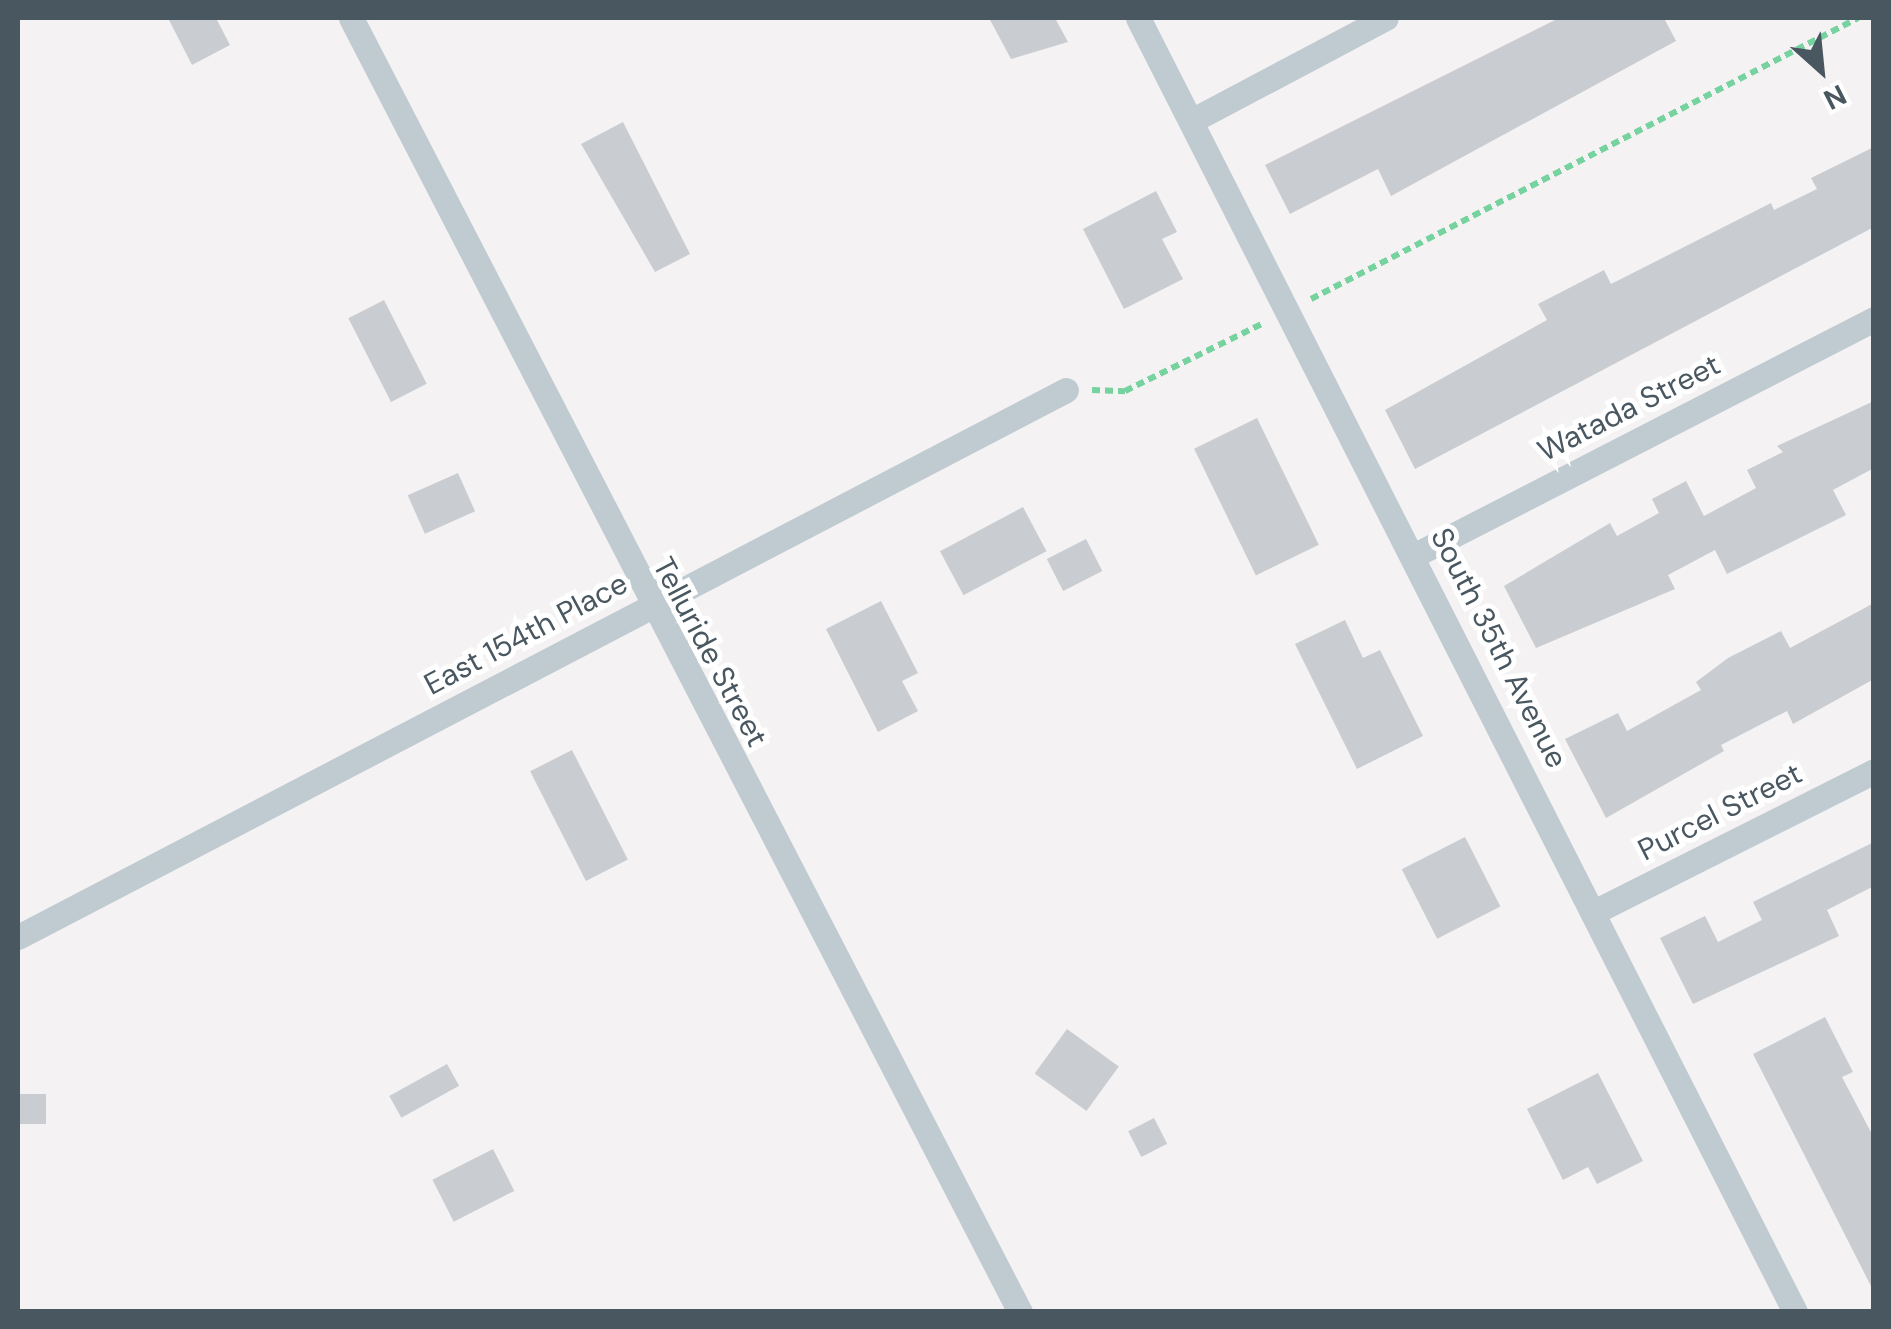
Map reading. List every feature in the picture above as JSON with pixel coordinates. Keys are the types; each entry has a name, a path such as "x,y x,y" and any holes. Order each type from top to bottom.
{"street":[{"name":"Telluride Street","path":"351,18 648,606 1020,1312"},
{"name":"South 35th Avenue","path":"1138,18 1596,911 1795,1312"},
{"path":"1193,120 1386,18"},
{"name":"Watada Street","path":"1415,555 1874,319"},
{"name":"East 154th Place","path":"18,937 1066,390"},
{"name":"Purcel Street","path":"1596,911 1874,771"}],"path":[{"path":"1066,390 1125,391 1858,18"}],"building":[{"path":"168,18 216,18 230,45 192,65"},
{"path":"989,18 1055,18 1068,42 1011,59"},
{"path":"1559,18 1664,18 1676,41 1391,196 1378,169 1290,214 1265,165"},
{"path":"623,122 690,254 655,272 581,144"},
{"path":"1874,147 1874,227 1415,469 1385,410 1547,320 1538,304 1604,270 1611,284 1771,203 1774,210 1817,189 1811,178"},
{"path":"1156,191 1177,232 1162,239 1183,279 1124,309 1083,229"},
{"path":"384,300 427,384 391,402 348,318"},
{"path":"1874,401 1874,468 1833,490 1846,515 1727,574 1715,550 1668,575 1675,589 1536,648 1504,586 1610,523 1617,536 1659,513 1652,499 1686,481 1704,516 1756,488 1747,470 1783,452 1777,446"},
{"path":"1257,418 1319,545 1256,575 1194,449"},
{"path":"458,473 475,511 425,534 408,495"},
{"path":"1023,507 1046,551 963,595 940,551"},
{"path":"1086,539 1102,571 1063,591 1047,559"},
{"path":"881,601 918,673 902,681 918,711 878,732 826,629"},
{"path":"1874,603 1874,679 1793,724 1787,711 1721,745 1724,751 1606,818 1565,739 1618,713 1627,731 1701,690 1696,682 1728,658 1781,631 1790,648"},
{"path":"1345,620 1363,658 1380,650 1423,736 1357,769 1295,644"},
{"path":"572,750 628,860 586,881 530,771"},
{"path":"1465,837 1500,906 1437,939 1402,869"},
{"path":"1874,842 1874,886 1827,910 1839,936 1693,1004 1660,938 1705,916 1718,942 1762,920 1753,902"},
{"path":"1825,1017 1853,1072 1842,1077 1874,1138 1874,1292 1753,1054"},
{"path":"1067,1029 1119,1067 1086,1111 1035,1073"},
{"path":"447,1064 459,1086 401,1118 389,1096"},
{"path":"1598,1073 1643,1161 1597,1184 1588,1167 1563,1180 1527,1109"},
{"path":"18,1094 46,1094 46,1124 18,1124"},
{"path":"1154,1118 1167,1144 1141,1157 1128,1131"},
{"path":"493,1149 514,1191 454,1222 432,1180"}]}
